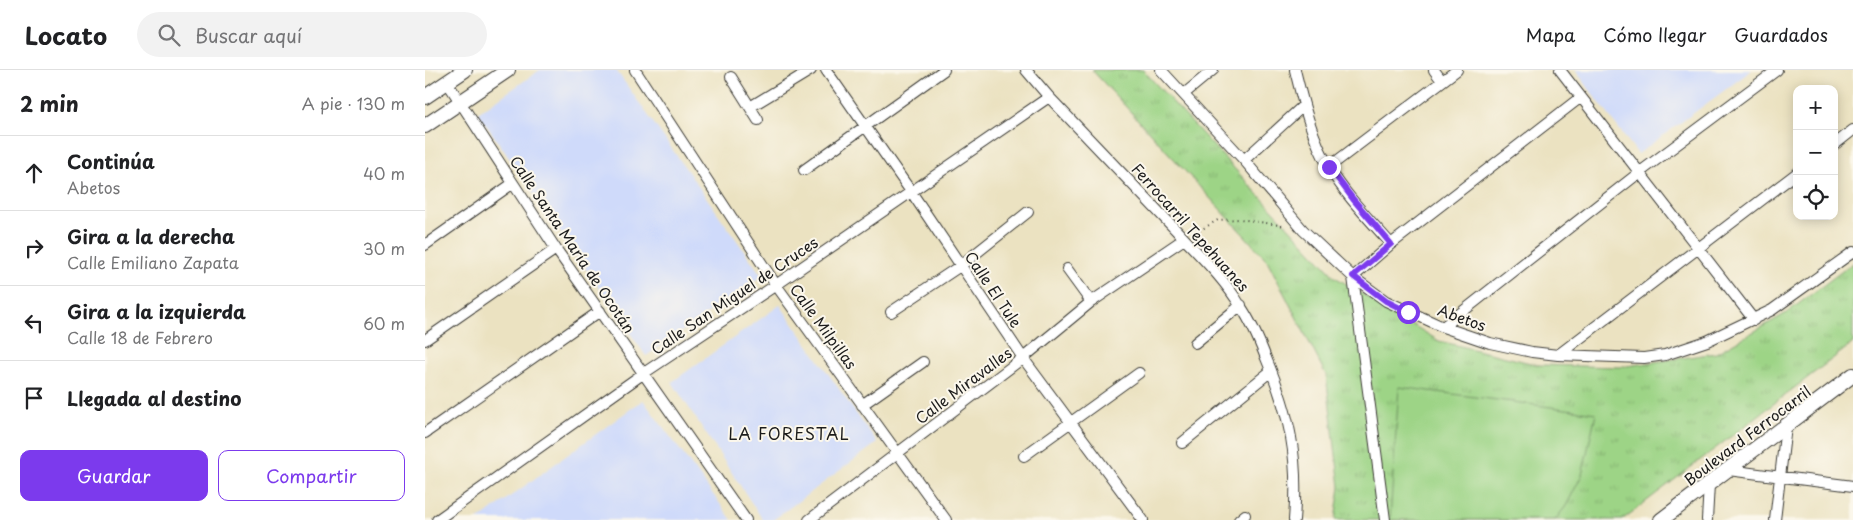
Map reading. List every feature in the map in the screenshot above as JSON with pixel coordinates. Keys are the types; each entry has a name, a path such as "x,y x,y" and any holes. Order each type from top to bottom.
{"main road":[{"path":"425,97 465,70"},
{"path":"425,126 508,70"},
{"name":"Boulevard Ferrocarril","path":"1661,520 1853,375"}],"street":[{"name":"Calle Milpillas","path":"635,70 777,285 946,520"},
{"path":"750,107 811,70"},
{"name":"Calle El Tule","path":"825,70 866,126 1023,358 1143,520"},
{"path":"804,170 944,70"},
{"name":"Ferrocarril Tepehuanes","path":"1027,70 1049,97 1222,280 1241,305 1253,328 1285,410 1294,454 1296,478 1294,520"},
{"name":"Abetos","path":"1161,70 1245,160 1303,230 1353,276 1386,301 1443,327 1490,343 1532,352 1558,355 1644,358 1665,354 1707,341 1753,320 1789,300 1853,252"},
{"path":"1183,94 1213,70"},
{"path":"1295,70 1311,126 1329,167 1391,244"},
{"path":"1434,70 1442,81"},
{"path":"1329,167 1457,70"},
{"path":"1560,70 1753,320"},
{"path":"1443,327 1640,172 1777,70"},
{"path":"731,77 758,120"},
{"name":"Calle Santa María de Ocotán","path":"447,82 512,184 746,520"},
{"name":"Calle San Miguel de Cruces","path":"437,520 644,373 912,193 1049,97"},
{"path":"1385,520 1353,276 1391,244 1581,97"},
{"path":"1245,160 1304,105"},
{"path":"1838,142 1853,130"},
{"path":"1558,355 1794,175"},
{"path":"425,245 512,184"},
{"path":"891,312 960,266 1028,212"},
{"name":"Calle Miravalles","path":"809,520 1023,358 1091,302 1184,239"},
{"path":"425,340 556,248"},
{"path":"1067,269 1091,302"},
{"path":"1195,343 1241,305"},
{"path":"425,432 600,311"},
{"path":"862,405 923,362"},
{"path":"1182,443 1271,371"},
{"path":"1025,456 1139,374"},
{"path":"1775,520 1786,426"},
{"path":"1728,470 1853,486"},
{"path":"1707,520 1709,484"}],"path":[{"path":"1184,239 1218,220 1240,219 1303,230"}],"shaded area":[{"path":"540,70 616,70 762,276 646,356 478,113"},
{"path":"1575,70 1752,70 1638,154"},
{"path":"780,305 877,443 773,520 763,520 672,382"},
{"path":"643,400 732,520 478,520"}],"green space":[{"path":"1092,70 1143,70 1335,277 1439,341 1539,365 1620,367 1716,353 1785,314 1853,263 1853,343 1622,520 1335,520 1340,487 1326,375 1267,260"},
{"path":"1399,387 1596,413 1582,475 1566,506 1555,520 1390,520"}],"district":[{"name":"LA FORESTAL","path":"789,433"}],"route":[{"path":"1329,167 1339,183 1391,244 1353,276 1369,290 1408,312"}]}
